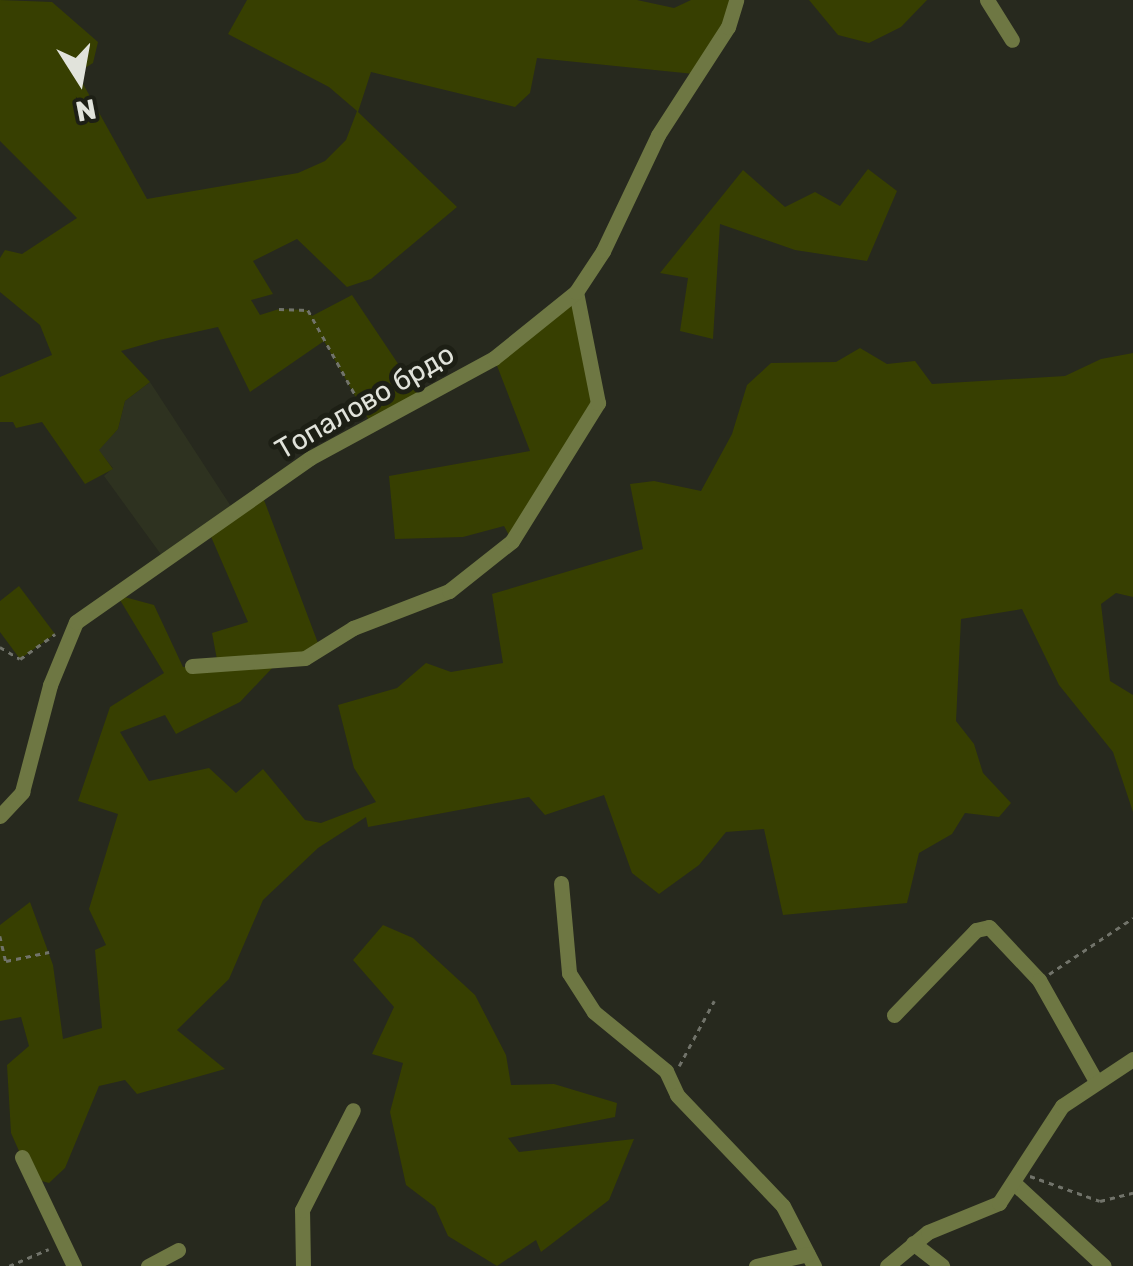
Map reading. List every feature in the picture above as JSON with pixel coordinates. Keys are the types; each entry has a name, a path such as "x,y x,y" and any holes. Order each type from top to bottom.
{"street":[{"name":"Топалово брдо","path":"0,816 22,792 66,638 76,622 175,550 372,424 494,358 576,292 603,252 658,135 728,27 736,0"},
{"path":"987,0 1012,40"},
{"path":"192,666 305,658 352,628 449,590 512,542 598,403 576,292"},
{"path":"561,882 570,973 594,1012 674,1088 783,1206 811,1260 756,1266"},
{"path":"894,1015 980,928 1002,937 1039,980 1096,1081"},
{"path":"887,1266 913,1243 985,1212 1016,1178 1044,1126 1096,1081 1133,1059"},
{"path":"303,1266 302,1210 352,1110"},
{"path":"22,1158 74,1266"},
{"path":"1016,1178 1104,1266"},
{"path":"913,1243 942,1266"},
{"path":"148,1266 178,1250"}],"path":[{"path":"278,309 308,310 372,424"},
{"path":"0,648 20,659 55,634 66,638"},
{"path":"1039,980 1133,918"},
{"path":"0,936 6,961 50,952"},
{"path":"674,1088 714,1001"},
{"path":"1016,1178 1100,1201 1133,1193"},
{"path":"9,1266 64,1243"}],"shaded area":[{"path":"150,382 234,511 165,560 104,476 113,468 98,450 118,429 125,401"}],"green space":[{"path":"0,0 52,2 98,42 93,63 77,73 147,199 298,173 325,161 346,140 357,111 329,87 228,34 247,0 637,0 674,8 691,0 736,0 694,74 537,58 530,93 515,107 371,72 358,112 457,207 371,279 347,287 297,239 253,261 273,294 251,300 260,315 279,309 308,310 312,316 352,295 421,398 371,424 324,341 250,392 218,327 159,340 121,351 150,382 125,401 118,429 99,450 113,469 85,484 42,422 16,428 13,422 0,422 0,377 52,355 40,325 0,292 0,258 5,250 22,254 77,218 0,141"},
{"path":"809,0 927,0 901,27 869,43 838,35"},
{"path":"868,169 897,191 867,261 795,250 720,224 713,339 680,331 688,278 660,273 743,170 785,207 815,192 840,206"},
{"path":"576,292 598,403 512,541 504,526 463,537 395,539 389,476 530,451 494,358"},
{"path":"860,348 887,364 915,361 932,384 1065,376 1101,359 1133,353 1133,597 1116,593 1101,604 1110,681 1133,695 1133,812 1113,752 1059,685 1022,609 961,619 956,721 974,744 983,773 1011,803 999,817 965,813 952,834 919,853 907,903 783,915 764,829 726,832 699,865 659,894 632,873 604,795 545,815 529,797 368,827 366,817 318,848 263,900 229,979 177,1030 225,1069 137,1094 125,1080 99,1086 65,1168 49,1183 31,1178 11,1133 7,1065 29,1046 21,1017 0,1021 0,925 30,902 53,965 63,1039 102,1028 95,950 106,945 89,909 118,814 78,801 110,707 164,673 117,595 154,605 183,667 218,665 212,633 248,622 209,532 261,492 321,651 276,664 240,702 176,734 165,715 120,732 149,781 209,768 236,793 263,769 305,820 321,823 376,802 354,768 338,705 397,688 426,663 451,672 503,663 492,594 643,549 630,484 654,481 701,491 732,434 747,385 771,363 836,362"},
{"path":"19,586 55,634 20,659 0,632 0,601"},
{"path":"383,925 413,938 475,995 506,1055 511,1085 554,1084 617,1103 615,1117 508,1138 519,1152 634,1139 609,1200 541,1252 536,1240 497,1266 448,1236 435,1207 406,1185 390,1112 403,1063 372,1054 394,1007 353,960"}]}
